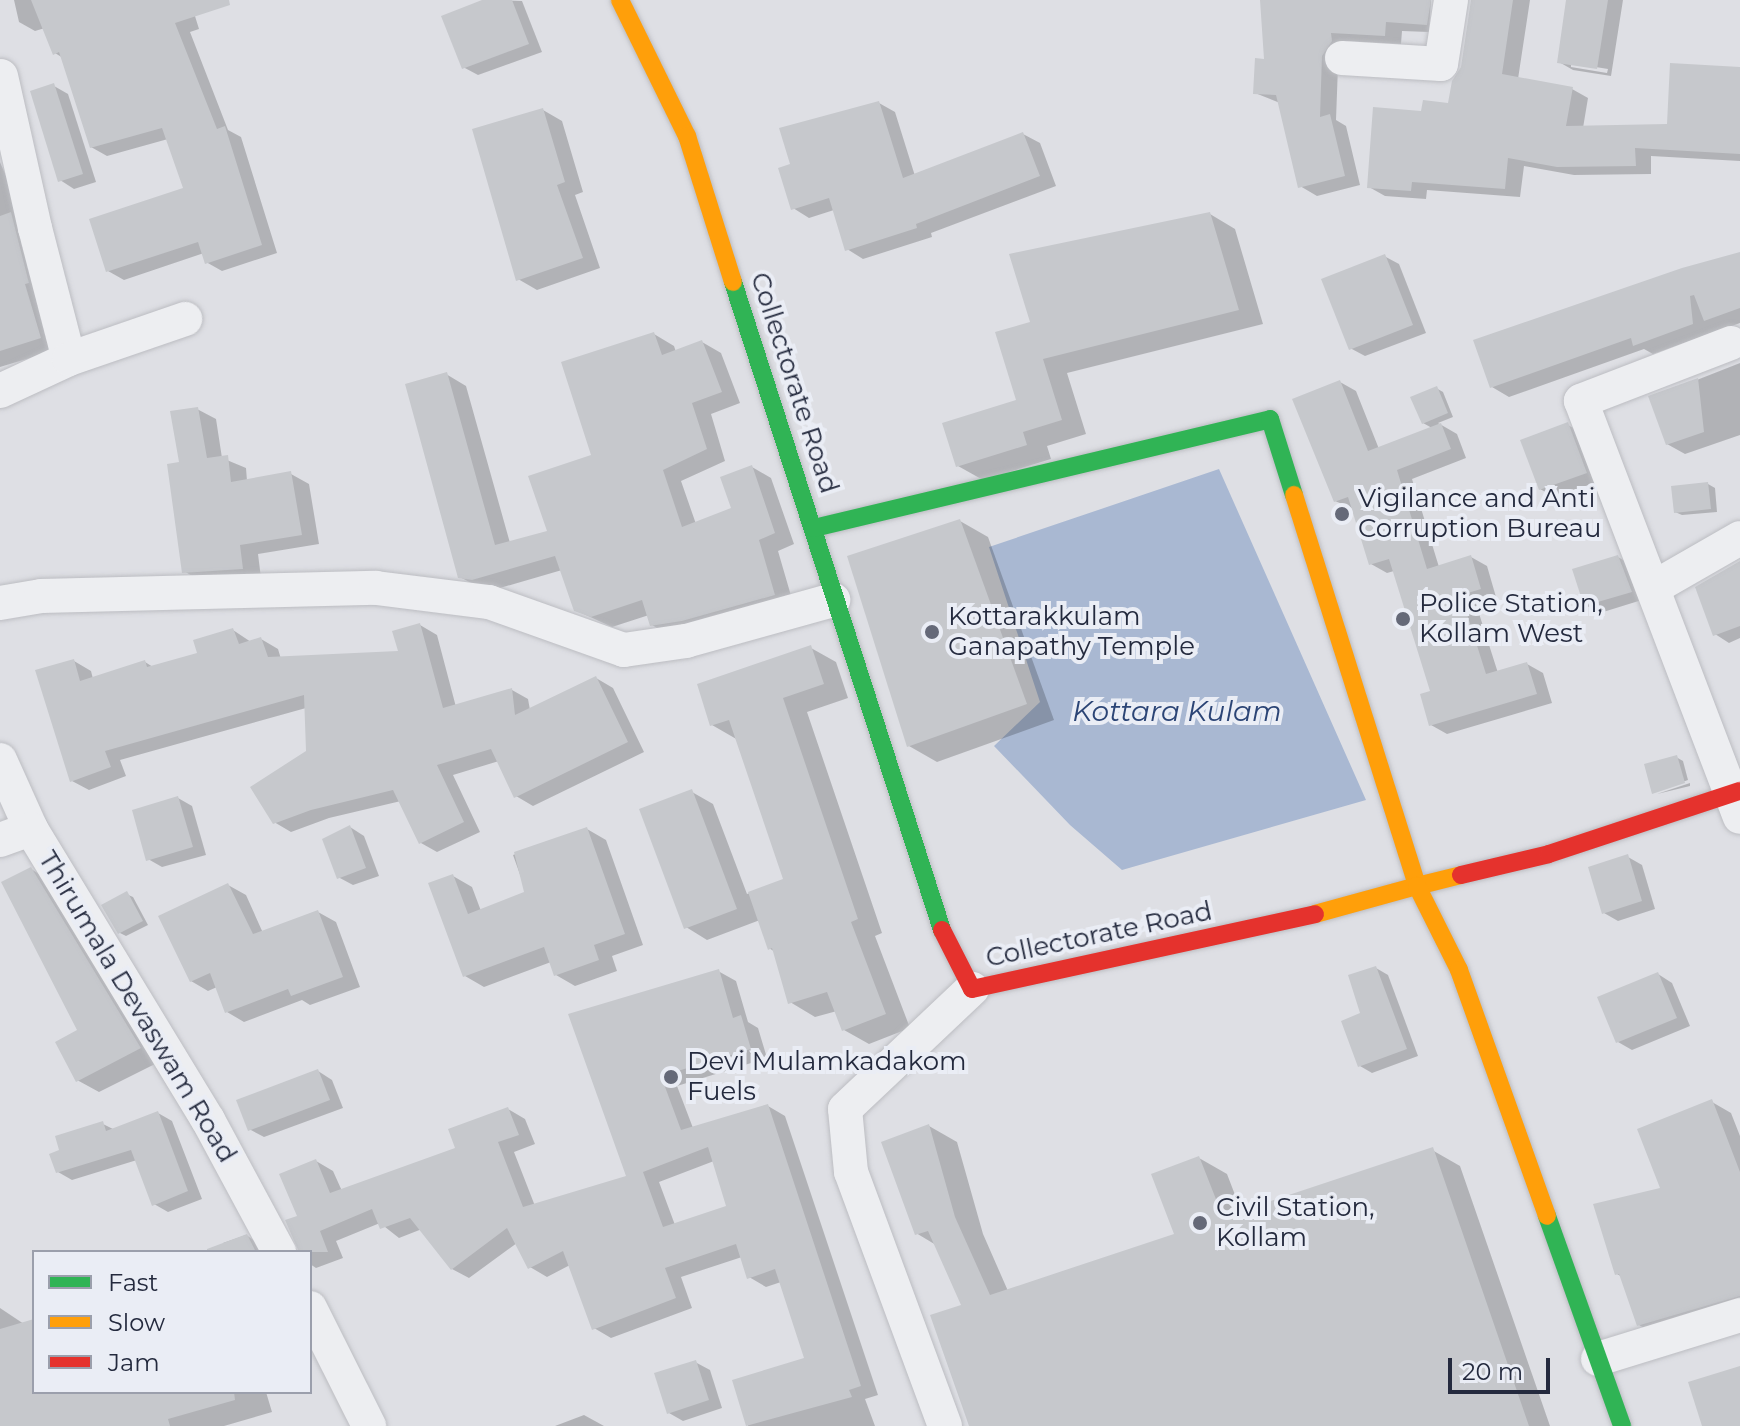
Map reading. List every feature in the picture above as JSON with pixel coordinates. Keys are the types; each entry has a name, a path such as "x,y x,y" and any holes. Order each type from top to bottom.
{"main road":[{"name":"Collectorate Road","path":"620,0 687,136 934,913 972,989 1359,904 1737,800"},
{"path":"814,528 1270,419 1417,886 1459,970 1622,1426"}],"street":[{"path":"1342,58 1441,64 1451,0"},
{"path":"1,76 35,228 69,359"},
{"path":"0,391 69,359 185,319"},
{"path":"1731,343 1581,401 1737,800"},
{"path":"1653,588 1740,538"},
{"path":"0,603 41,596 376,588 489,602 624,650 686,641 833,600"},
{"name":"Thirumala Devaswam Road","path":"0,760 16,834 208,1120 278,1250"},
{"path":"945,1426 851,1172 845,1109 972,989"},
{"path":"312,1312 369,1426"},
{"path":"1598,1359 1740,1315"}],"water":[{"name":"Kottara Kulam","path":"1219,469 1366,800 1122,870 1070,825 994,746 1040,702 989,547"}],"building":[{"path":"31,0 229,0 230,5 175,23 217,129 225,126 262,245 205,264 198,242 106,272 89,219 183,188 162,128 90,148 59,52 53,55"},
{"path":"482,0 512,0 529,44 462,69 441,16"},
{"path":"1260,0 1431,0 1427,25 1386,22 1385,36 1331,33 1332,41 1322,56 1320,117 1330,114 1345,176 1298,188 1276,95 1253,94 1255,58 1264,59"},
{"path":"1471,0 1513,0 1502,74 1573,87 1566,126 1667,124 1670,63 1740,67 1740,154 1635,148 1636,166 1557,167 1508,158 1505,189 1412,182 1411,191 1367,188 1373,107 1421,111 1423,100 1448,103 1452,81 1461,67"},
{"path":"1566,0 1608,0 1597,69 1557,63"},
{"path":"54,83 83,174 58,182 30,91"},
{"path":"879,101 903,178 1023,132 1040,176 916,224 917,228 845,251 829,198 791,210 778,168 790,164 779,128"},
{"path":"543,108 565,182 557,185 583,258 516,281 472,129"},
{"path":"11,212 29,283 25,284 41,338 0,351 0,216"},
{"path":"1210,212 1239,310 1043,359 1062,420 1023,432 1027,445 956,467 942,423 1016,400 995,332 1030,322 1009,254"},
{"path":"1740,252 1740,308 1704,321 1694,295 1690,296 1693,324 1633,346 1631,338 1490,388 1473,340 1682,268"},
{"path":"1385,254 1413,325 1349,350 1321,279"},
{"path":"654,332 662,355 702,340 722,392 692,403 707,449 663,470 682,527 731,508 720,477 752,465 775,533 759,540 775,595 682,621 650,626 642,600 591,617 574,611 555,556 472,580 458,578 405,384 447,372 495,545 547,531 528,476 591,455 561,362"},
{"path":"1698,378 1704,432 1666,445 1648,396"},
{"path":"1340,380 1368,451 1441,423 1451,449 1397,470 1427,569 1471,555 1481,589 1461,595 1486,674 1527,662 1537,694 1429,726 1420,694 1430,691 1389,559 1369,565 1348,497 1334,502 1292,399"},
{"path":"1437,386 1448,413 1422,424 1410,397"},
{"path":"198,407 207,458 228,455 231,482 291,471 302,535 240,545 243,569 182,573 167,464 179,462 170,411"},
{"path":"1568,422 1587,473 1539,490 1520,440"},
{"path":"1708,482 1711,509 1674,513 1671,486"},
{"name":"Kottarakkulam Ganapathy Temple","path":"960,519 1027,704 907,747 847,556"},
{"path":"1618,555 1632,592 1584,606 1572,569"},
{"path":"1740,561 1740,626 1713,636 1695,587"},
{"path":"420,623 443,708 512,688 515,715 596,676 628,742 514,798 491,749 437,765 464,822 419,844 393,790 311,810 273,824 250,787 306,751 304,695 105,751 111,767 70,782 35,670 74,659 80,681 145,660 147,667 197,653 193,640 233,628 239,644 261,637 268,657 398,651 392,631"},
{"path":"811,645 824,684 783,698 858,919 851,922 886,1014 842,1031 827,992 788,1004 772,948 768,950 748,892 783,879 729,720 710,726 697,684"},
{"path":"1677,755 1685,783 1652,794 1644,764"},
{"path":"692,789 737,909 684,929 639,809"},
{"path":"178,796 193,847 146,861 132,810"},
{"path":"350,825 366,868 337,879 322,839"},
{"path":"587,827 625,934 594,945 599,960 554,976 544,947 463,977 428,883 453,874 468,914 524,892 514,852"},
{"path":"1628,854 1642,901 1602,914 1588,867"},
{"path":"31,867 141,1048 76,1082 55,1042 77,1030 1,882"},
{"path":"228,883 253,934 318,910 343,977 291,996 288,989 225,1013 210,973 190,982 158,916"},
{"path":"127,891 143,921 118,934 101,905"},
{"path":"1376,966 1407,1049 1358,1067 1341,1021 1360,1013 1348,975"},
{"path":"719,969 733,1018 741,1015 751,1049 661,1076 681,1130 768,1104 861,1386 849,1390 852,1397 746,1426 732,1380 804,1358 775,1269 747,1279 736,1244 665,1268 676,1298 592,1330 563,1251 528,1269 507,1228 451,1270 410,1218 380,1229 372,1209 320,1231 328,1252 298,1250 285,1220 297,1216 279,1174 316,1159 330,1193 455,1148 448,1129 508,1107 519,1135 498,1142 523,1207 626,1176 568,1014","holes":["708,1147 726,1206 663,1227 643,1172"]},
{"path":"1658,972 1677,1018 1616,1043 1597,997"},
{"path":"318,1069 330,1100 248,1131 236,1100"},
{"path":"1712,1099 1740,1172 1740,1296 1637,1326 1619,1274 1615,1275 1593,1204 1660,1188 1637,1129"},
{"path":"158,1111 188,1191 152,1206 131,1150 56,1173 49,1154 59,1150 55,1136 103,1121 106,1131"},
{"path":"929,1124 955,1217 990,1295 1174,1234 1151,1174 1199,1156 1223,1217 1433,1147 1529,1426 969,1426 930,1315 961,1305 928,1231 915,1235 881,1142"},
{"path":"247,1234 255,1250 207,1250"},
{"path":"32,1320 32,1394 234,1394 235,1400 168,1419 170,1426 0,1426 0,1329"},
{"path":"696,1360 709,1400 667,1414 654,1373"},
{"path":"1740,1366 1740,1426 1702,1426 1688,1382"}],"traffic: fast":[{"path":"733,282 942,930"},
{"path":"814,528 1270,419 1294,495"},
{"path":"1547,1216 1622,1426"}],"traffic: slow":[{"path":"620,0 687,136 733,282"},
{"path":"1294,495 1417,886 1461,875"},
{"path":"1315,914 1417,886 1459,970 1547,1216"}],"traffic: jam":[{"path":"1461,875 1549,854 1740,791"},
{"path":"942,930 972,989 1315,914"}],"place":[{"name":"Vigilance and Anti Corruption Bureau","path":"1342,514"},
{"name":"Police Station, Kollam West","path":"1403,619"},
{"name":"Kottarakkulam Ganapathy Temple","path":"932,632"},
{"name":"Devi Mulamkadakom Fuels","path":"671,1077"},
{"name":"Civil Station, Kollam","path":"1200,1223"}]}
